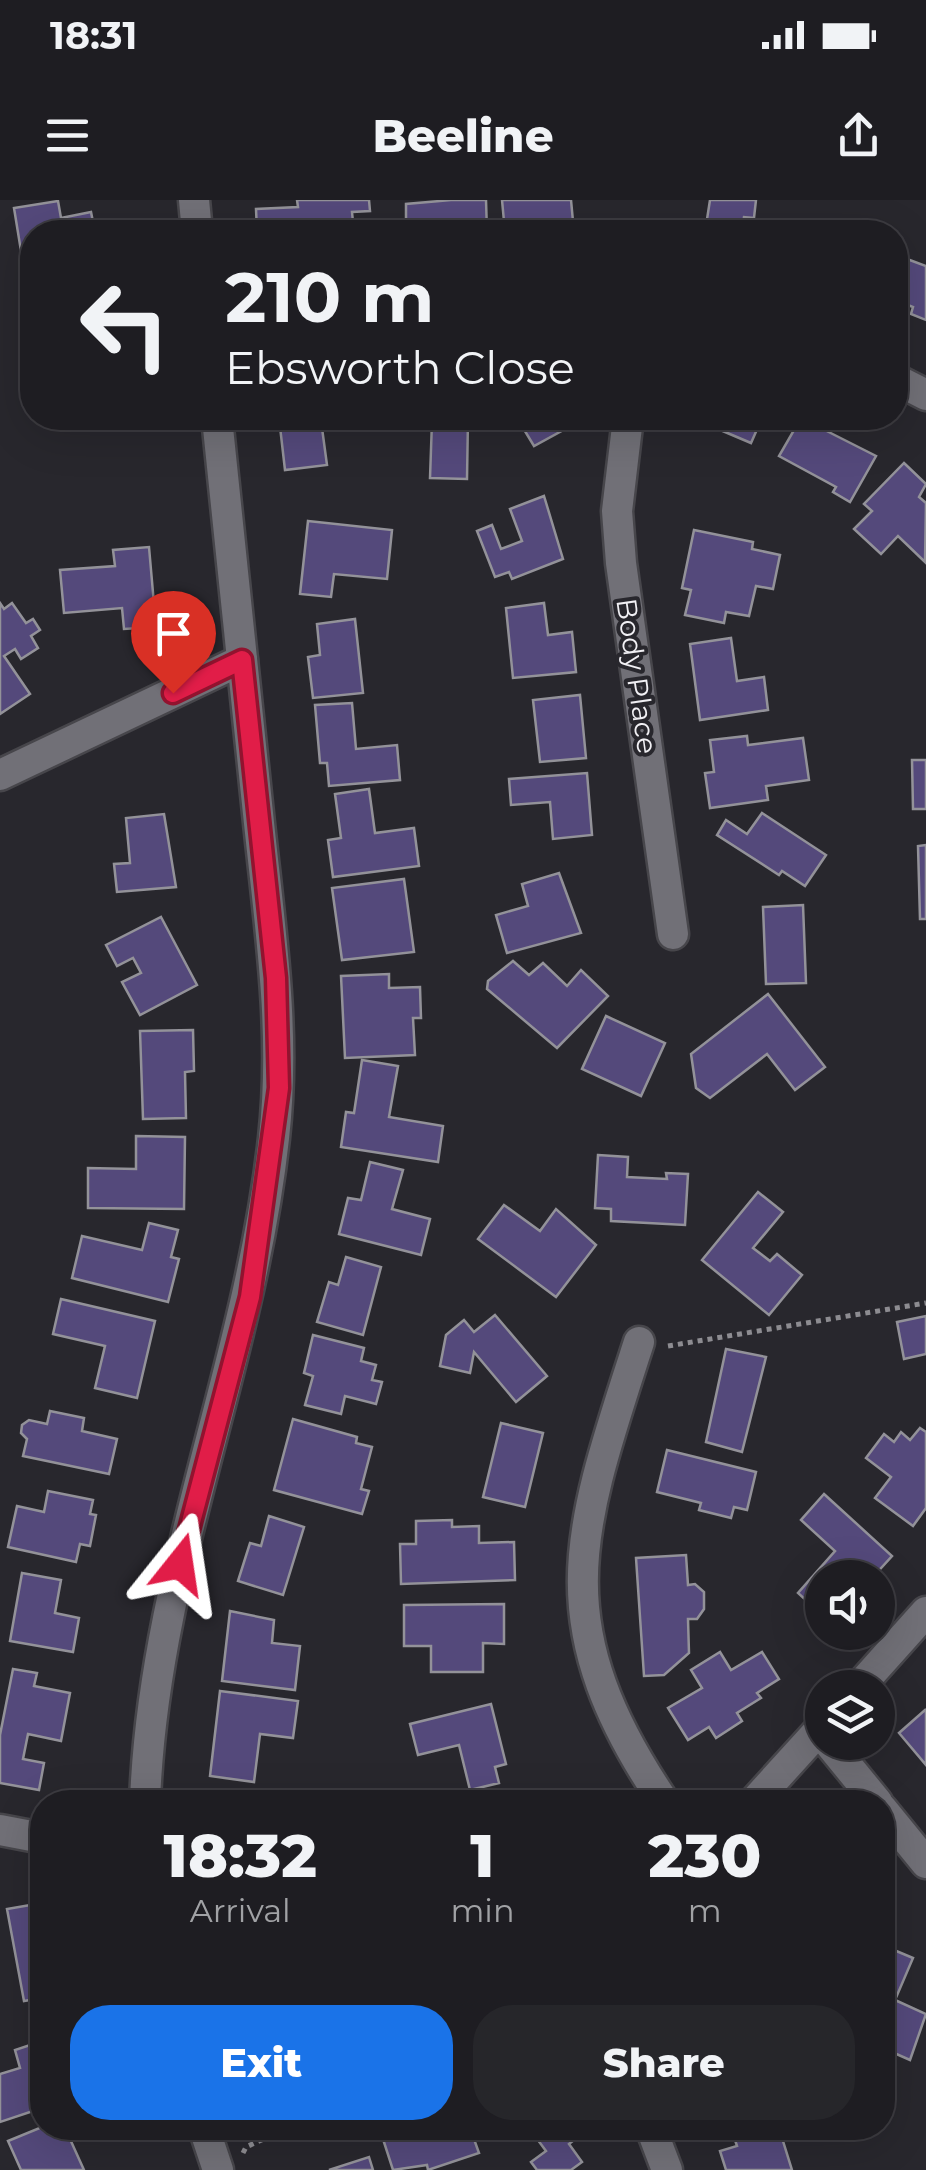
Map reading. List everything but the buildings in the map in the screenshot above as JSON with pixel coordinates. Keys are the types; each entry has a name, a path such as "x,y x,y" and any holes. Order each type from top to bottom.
{"street":[{"path":"146,1790 156,1670 170,1602 250,1297 279,1088 276,978 218,430"},
{"name":"Body Place","path":"627,430 617,511 621,564 674,934"},
{"path":"0,775 242,660"},
{"path":"640,1342 592,1486 582,1578 587,1638 602,1695 627,1747 656,1790"},
{"path":"874,1670 926,1612"},
{"path":"766,1790 805,1752"},
{"path":"844,1760 867,1790"},
{"path":"895,1826 926,1863"},
{"path":"0,1830 30,1836"},
{"path":"227,2140 229,2167"},
{"path":"656,2140 666,2170"}],"path":[{"path":"640,1342 676,1348 926,1303"},
{"path":"229,2167 246,2147 235,2140"}],"route":[{"path":"173,693 242,660 279,1030 274,1139 250,1297 180,1564"}]}
